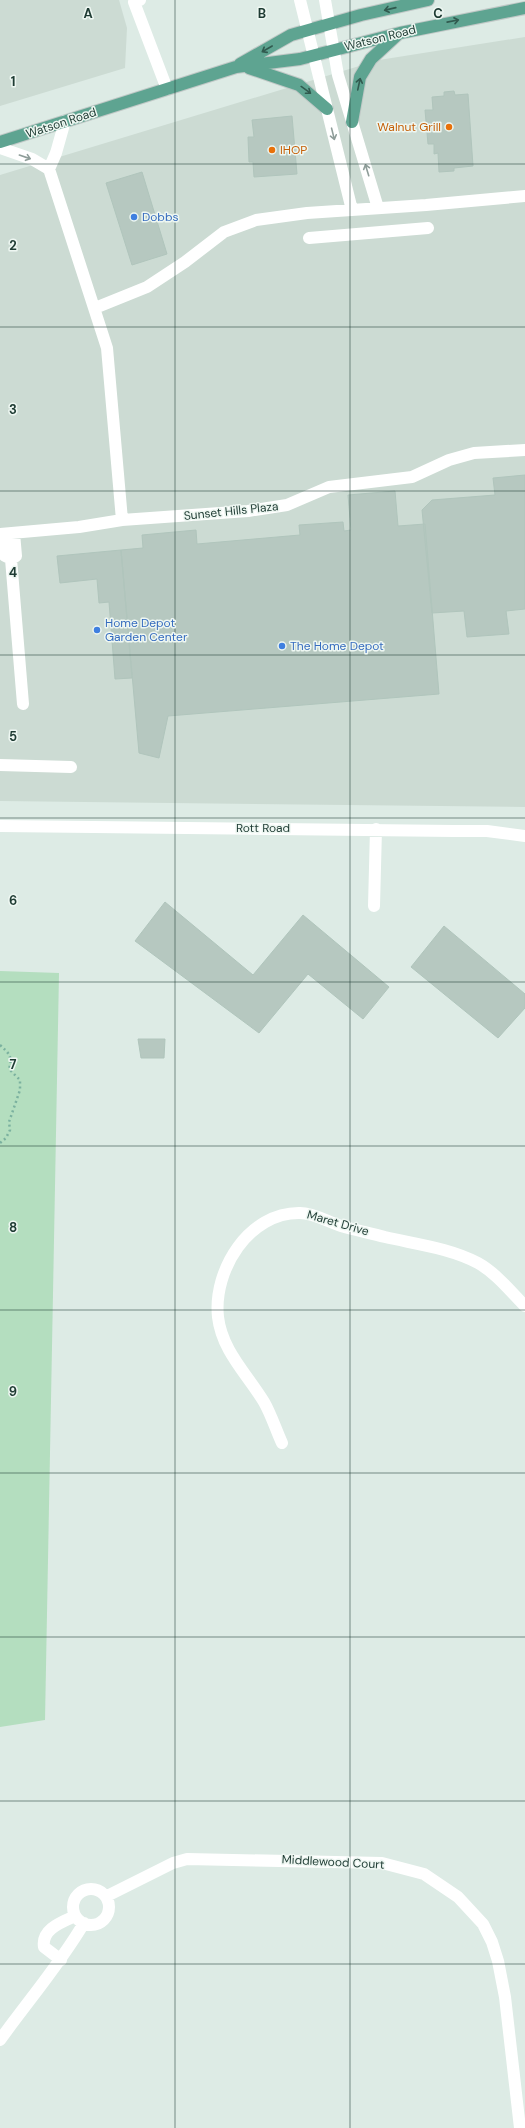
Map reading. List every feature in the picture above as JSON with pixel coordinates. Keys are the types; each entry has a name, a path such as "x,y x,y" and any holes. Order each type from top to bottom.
{"main road":[{"name":"Watson Road","path":"240,66 291,35 329,24 428,0"},
{"name":"Watson Road","path":"0,142 240,66 300,59 400,33 525,8"},
{"path":"352,122 360,77 371,58 400,33"},
{"path":"240,66 299,85 327,109"}],"street":[{"path":"300,0 352,210"},
{"path":"324,0 338,75 378,208"},
{"path":"135,1 167,89"},
{"path":"49,170 56,153 65,121"},
{"path":"0,148 32,159 49,170 81,271 95,308 107,348 122,520"},
{"path":"95,308 147,287 185,262 224,232 264,218 378,208 426,206 525,196"},
{"path":"309,238 428,228"},
{"name":"Sunset Hills Plaza","path":"6,533 79,527 122,520 248,511 287,505 329,487 412,477 449,460 474,453 525,450"},
{"path":"6,533 16,556 11,559 23,704"},
{"path":"0,765 71,767"},
{"name":"Rott Road","path":"0,826 487,831 525,836"},
{"path":"374,906 376,829"},
{"name":"Maret Drive","path":"282,1443 264,1402 232,1356 221,1334 218,1316 218,1300 223,1275 236,1252 251,1231 274,1218 302,1213 340,1226 461,1255 479,1264 496,1277 525,1306"},
{"name":"Middlewood Court","path":"107,1896 173,1863 186,1859 382,1863 424,1874 458,1897 483,1924 492,1942 506,1997 520,2128"},
{"path":"61,1960 44,1947 43,1940 47,1933 56,1925 79,1919 99,1923 105,1919 109,1905 107,1896 101,1891 89,1889 75,1896 72,1907 79,1919"},
{"path":"0,2040 61,1960 79,1919"}],"path":[{"path":"0,1045 10,1054 11,1061 9,1069 20,1080 20,1090 9,1122 10,1130 6,1138 0,1143"}],"shaded area":[{"path":"0,0 119,0 127,28 125,68 0,106"},
{"path":"525,37 525,807 0,801 0,175 379,60"}],"green space":[{"path":"0,971 59,973 45,1720 0,1727"}],"building":[{"name":"Walnut Grill","path":"454,91 455,95 468,94 473,166 454,168 454,171 439,172 438,153 434,154 434,144 428,144 425,110 433,110 432,97 444,96 444,92"},
{"name":"IHOP","path":"292,116 297,174 254,177 253,162 249,162 248,137 254,137 252,120"},
{"path":"142,172 167,254 132,265 106,183"},
{"path":"525,475 525,609 506,611 509,634 467,637 464,611 432,613 422,510 432,500 495,495 493,478"},
{"name":"The Home Depot","path":"395,491 398,526 425,524 439,694 168,716 159,758 139,753 121,550 143,548 142,535 196,530 197,544 300,535 299,525 343,522 344,531 351,530 348,495"},
{"path":"121,550 132,678 115,679 109,602 99,603 97,579 60,583 57,556"},
{"path":"165,902 253,975 303,915 389,987 363,1019 308,974 259,1033 135,941"},
{"path":"444,926 525,994 525,1008 498,1038 411,967"},
{"path":"138,1039 165,1039 164,1058 141,1058"}],"place":[{"name":"Walnut Grill","path":"449,127"},
{"name":"IHOP","path":"272,150"},
{"name":"Dobbs","path":"134,217"},
{"name":"Home Depot Garden Center","path":"97,630"},
{"name":"The Home Depot","path":"282,646"}]}
